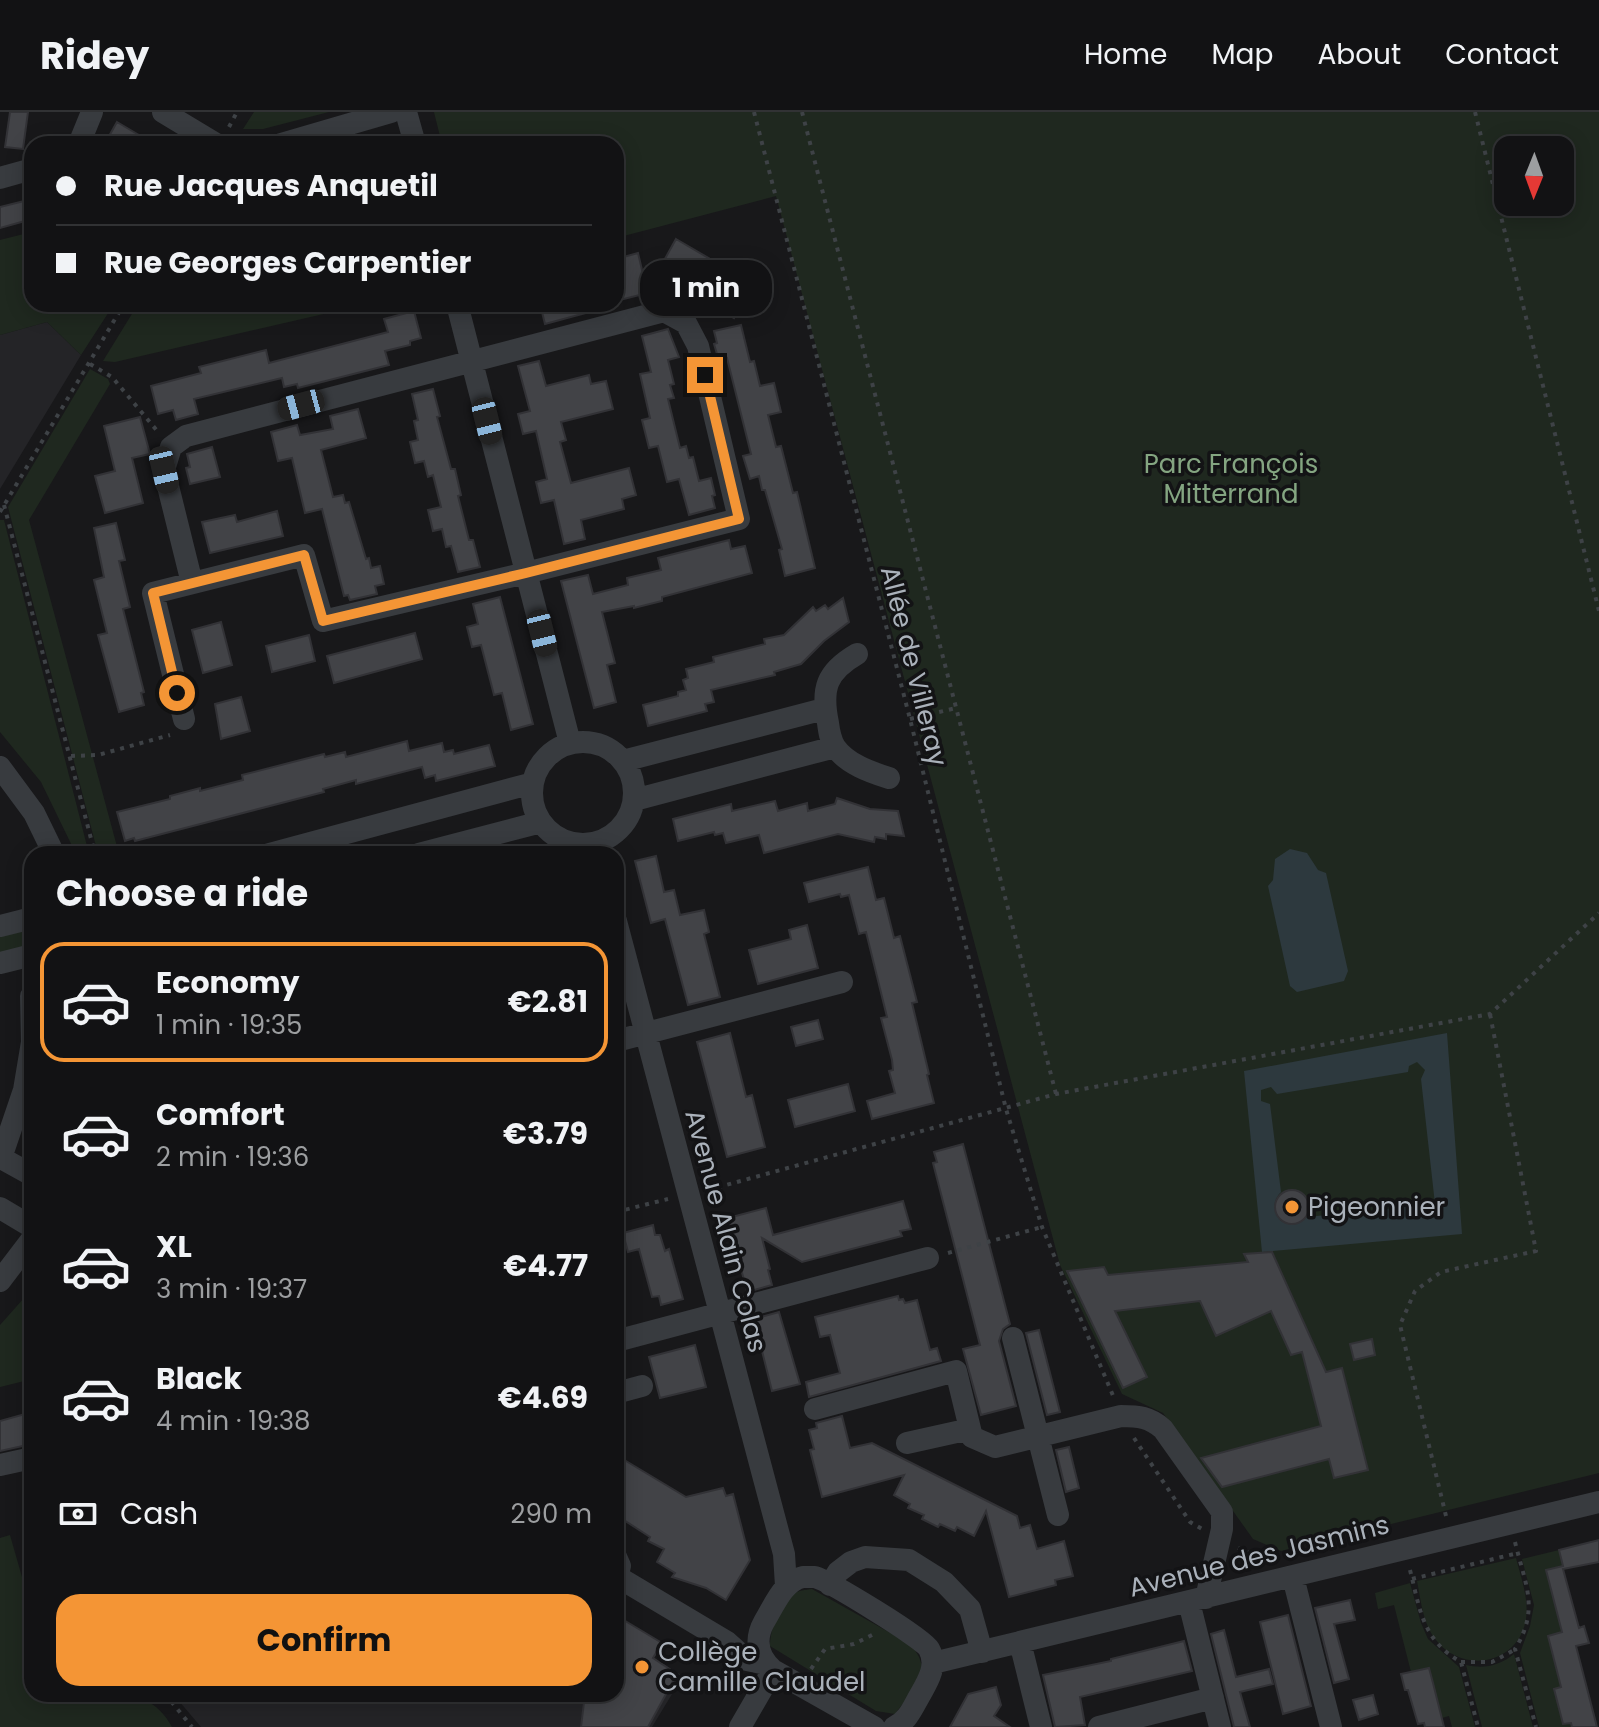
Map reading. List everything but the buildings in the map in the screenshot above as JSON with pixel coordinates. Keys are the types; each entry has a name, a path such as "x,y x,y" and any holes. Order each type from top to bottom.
{"street":[{"path":"82,136 92,112"},
{"path":"163,112 203,136"},
{"path":"308,136 391,112"},
{"path":"406,112 413,136"},
{"path":"0,178 24,171"},
{"path":"184,719 153,593 304,555 323,621 739,519 698,346 686,323 664,311 186,436 171,447 164,470 192,583"},
{"path":"459,312 570,743"},
{"path":"857,654 836,669 828,681 824,709 835,747 861,768 889,778"},
{"path":"623,761 824,709"},
{"path":"588,846 565,841 551,834 534,810 533,783 537,770 557,749 570,743 599,744 612,751 623,761 634,786 630,815 599,846"},
{"path":"634,800 835,747"},
{"path":"0,767 34,813 50,846"},
{"path":"299,846 533,783"},
{"path":"450,846 541,822"},
{"path":"0,926 24,920"},
{"name":"Avenue Alain Colas","path":"624,952 718,1315 784,1554 786,1586"},
{"path":"0,963 24,957"},
{"path":"624,1039 842,982"},
{"path":"24,1090 1,1158 24,1171"},
{"path":"0,1208 24,1222"},
{"path":"0,1281 24,1250"},
{"path":"624,1339 928,1258"},
{"path":"1013,1338 1058,1515"},
{"path":"815,1409 956,1371 972,1437 995,1447 1121,1416 1139,1416 1163,1429 1222,1512 1222,1529 1198,1600 1220,1727"},
{"path":"624,1391 642,1386"},
{"path":"907,1443 970,1429"},
{"path":"0,1465 24,1460"},
{"name":"Avenue des Jasmins","path":"933,1663 1599,1502"},
{"path":"784,1554 822,1581 915,1635 929,1649 933,1663 931,1676 906,1719 894,1727"},
{"path":"769,1667 760,1657 758,1643 762,1626 786,1586 801,1577 822,1581 851,1562 865,1557 909,1560 944,1582 970,1609 982,1652"},
{"path":"624,1576 727,1642 747,1660 769,1667 874,1727"},
{"path":"1293,1577 1331,1727"},
{"path":"727,1642 762,1626"},
{"path":"1020,1642 1041,1727"},
{"path":"740,1727 769,1667"},
{"path":"1099,1727 1213,1698"}],"path":[{"name":"Allée de Villeray","path":"754,112 910,719 1006,1109 1042,1227 1121,1416"},
{"path":"802,112 1056,1094"},
{"path":"1475,112 1599,611"},
{"path":"0,512 119,312"},
{"path":"89,363 112,377 171,447"},
{"path":"4,505 93,846"},
{"path":"910,719 956,708"},
{"path":"71,756 98,755 174,734 184,719"},
{"path":"624,1210 1056,1094 1490,1014 1599,913"},
{"path":"1451,1538 1400,1325 1415,1291 1441,1272 1536,1251 1490,1014"},
{"path":"928,1258 1042,1227"},
{"path":"1405,1549 1427,1630 1444,1653 1461,1662 1492,1662 1515,1649 1526,1630 1531,1608 1510,1524"},
{"path":"1412,1579 1518,1553"},
{"path":"802,1687 825,1649 872,1637 887,1619"},
{"path":"1515,1649 1536,1727"},
{"path":"1461,1662 1478,1727"},
{"path":"172,1702 192,1727"}],"shaded area":[{"path":"47,322 81,355 0,489 0,335"},
{"path":"1290,849 1307,853 1318,870 1326,873 1348,971 1344,981 1297,992 1290,986 1268,886 1273,880 1275,859"},
{"path":"1447,1033 1462,1234 1262,1252 1244,1071","holes":["1417,1062 1425,1070 1421,1079 1435,1204 1307,1217 1293,1224 1281,1221 1275,1206 1281,1192 1270,1104 1261,1101 1261,1090 1271,1087 1277,1094 1408,1072 1409,1066"]},
{"name":"Collège Camille Claudel","path":"624,1620 662,1643 654,1658 683,1676 652,1727 201,1727 180,1702 624,1702"}],"green space":[{"path":"254,112 329,112 263,129 243,129"},
{"name":"Parc François Mitterrand","path":"434,112 1599,112 1599,1473 1281,1551 1253,1539 1163,1413 1122,1394 1060,1265 776,196 624,236 624,136 440,136"},
{"path":"24,234 24,312 109,312 81,355 47,322 0,335 0,240"},
{"path":"133,312 332,312 115,362 103,361"},
{"path":"90,369 108,379 110,384 29,520 117,846 96,846 8,507"},
{"path":"0,520 4,520 87,846 72,846 41,782 0,732"},
{"path":"24,925 24,951 0,957 0,931"},
{"path":"24,1298 24,1381 0,1387 0,1325"},
{"path":"10,1535 24,1584 24,1702 148,1702 163,1714 172,1727 0,1727 0,1538"},
{"path":"1559,1550 1563,1566 1546,1570 1563,1632 1561,1687 1554,1689 1563,1724 1571,1723 1572,1727 1539,1727 1520,1653 1534,1605 1522,1559"},
{"path":"1516,1558 1527,1611 1521,1634 1513,1646 1502,1655 1488,1660 1460,1658 1447,1651 1428,1627 1417,1581"},
{"path":"1410,1583 1428,1639 1459,1667 1475,1727 1452,1727 1449,1716 1442,1718 1429,1668 1411,1672 1394,1605 1378,1609 1375,1593"},
{"path":"812,1589 910,1644 918,1654 922,1672 919,1680 895,1714 876,1711 770,1646 774,1625 788,1598 802,1590"},
{"path":"1514,1654 1533,1727 1482,1727 1466,1665 1491,1666"}],"place":[{"name":"Pigeonnier","path":"1292,1207"},
{"name":"Collège Camille Claudel","path":"642,1667"}],"route":[{"path":"177,693 153,593 304,555 323,621 739,519 705,375"}]}
